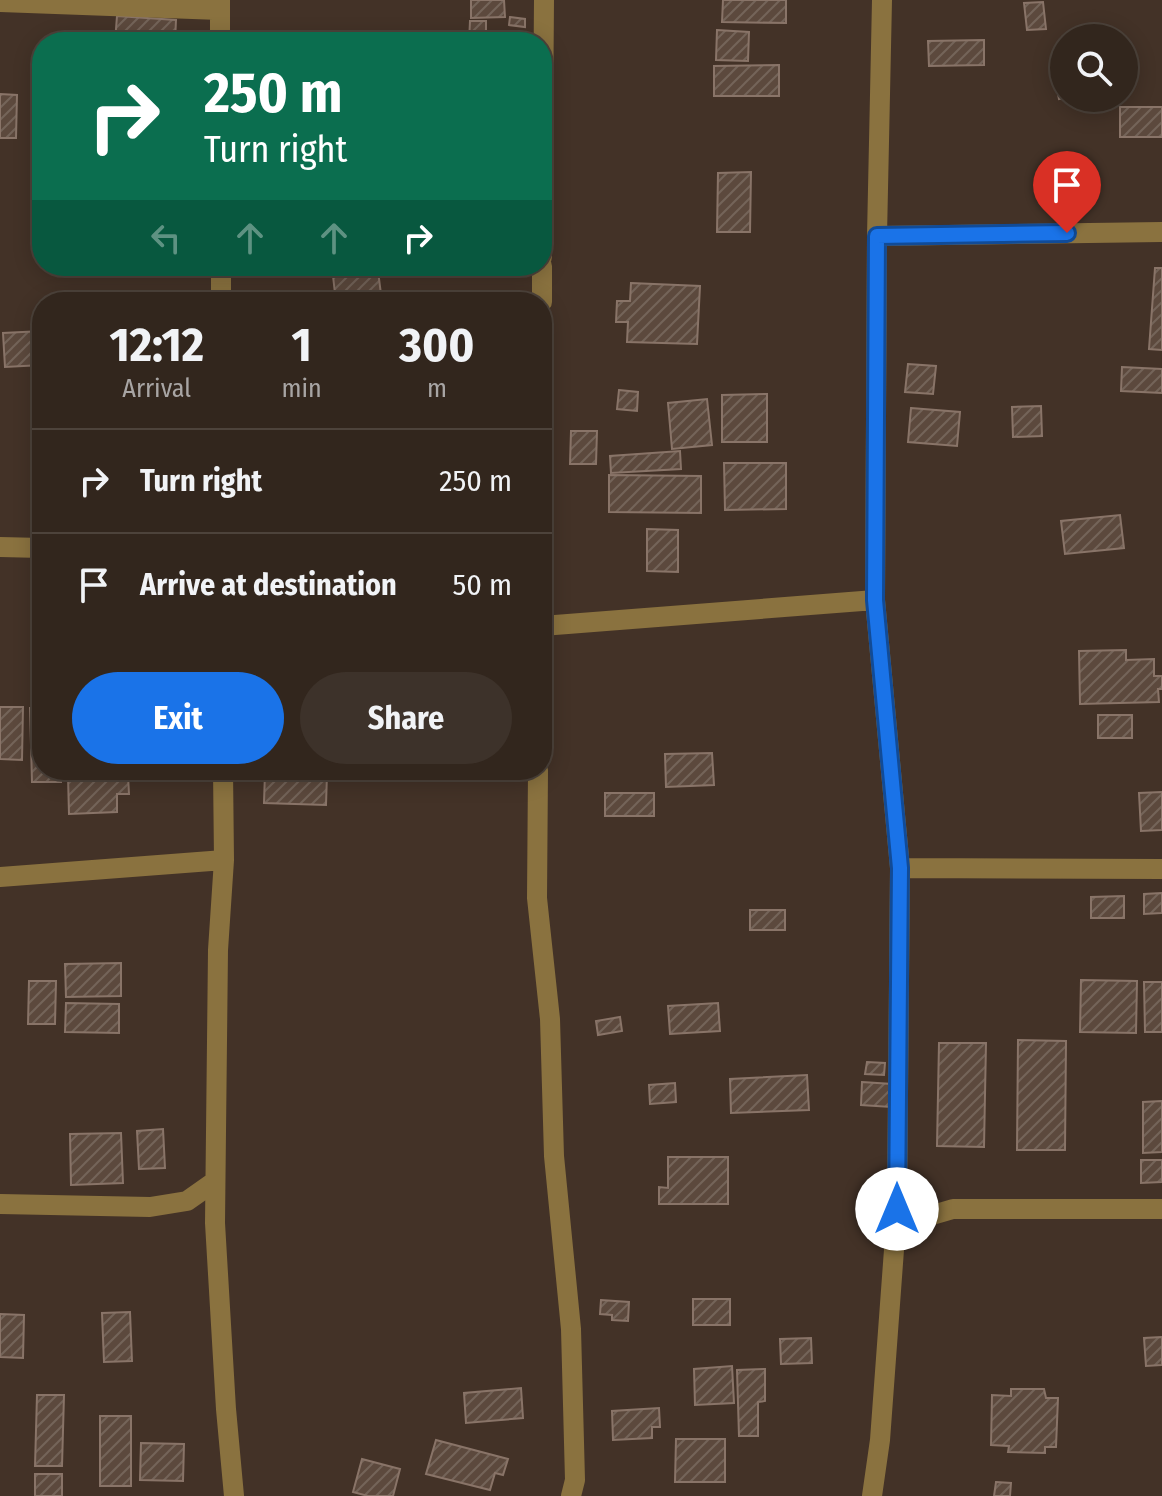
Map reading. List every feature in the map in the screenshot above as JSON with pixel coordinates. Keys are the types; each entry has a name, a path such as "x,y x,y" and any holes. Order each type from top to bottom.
{"street":[{"path":"544,0 544,32"},
{"path":"872,1496 880,1440 897,1209 900,868 875,600 882,0"},
{"path":"0,2 220,5 220,32"},
{"path":"877,236 1162,232"},
{"path":"0,547 32,548"},
{"path":"552,625 875,600"},
{"path":"223,780 224,860 218,950 214,1182 226,1409 234,1496"},
{"path":"538,780 537,898 550,1019 554,1156 571,1329 575,1480 571,1496"},
{"path":"0,877 224,860"},
{"path":"900,868 1162,869"},
{"path":"0,1204 150,1207 187,1201 214,1182"},
{"path":"187,1201 215,1223"},
{"path":"897,1209 929,1216 953,1209 1162,1209"}],"building":[{"path":"471,0 504,0 505,17 471,18"},
{"path":"723,0 786,0 786,23 722,22"},
{"path":"1043,2 1046,29 1027,30 1024,3"},
{"path":"117,16 176,20 175,32 116,32"},
{"path":"510,17 525,19 525,27 509,25"},
{"path":"470,21 486,21 486,32 469,32"},
{"path":"717,30 749,32 748,61 716,60"},
{"path":"984,40 984,65 929,66 928,41"},
{"path":"779,65 779,96 714,96 714,66"},
{"path":"0,94 17,95 16,138 0,138"},
{"path":"1138,107 1162,107 1162,137 1120,137 1120,112 1138,112"},
{"path":"751,172 750,232 717,232 718,173"},
{"path":"1155,268 1162,268 1162,350 1149,349"},
{"path":"333,276 379,276 381,292 335,292"},
{"path":"631,283 700,286 697,344 627,342 628,322 616,322 617,301 630,301"},
{"path":"32,332 32,366 5,367 3,333"},
{"path":"908,364 936,366 933,394 905,392"},
{"path":"1122,367 1162,369 1162,393 1121,391"},
{"path":"619,390 638,392 637,411 617,409"},
{"path":"767,394 767,442 722,442 722,395"},
{"path":"707,399 712,445 672,449 668,403"},
{"path":"1041,406 1042,436 1013,437 1012,407"},
{"path":"911,408 960,412 957,446 908,442"},
{"path":"571,431 597,431 596,464 570,464"},
{"path":"680,451 681,469 611,473 610,456"},
{"path":"724,463 786,463 786,509 725,510"},
{"path":"609,475 701,476 701,513 609,512"},
{"path":"1120,515 1124,548 1065,554 1061,521"},
{"path":"647,529 678,530 678,572 647,571"},
{"path":"1126,650 1126,660 1154,659 1154,676 1162,676 1162,689 1158,689 1159,702 1080,704 1079,651"},
{"path":"0,707 23,707 22,760 0,759"},
{"path":"30,708 32,780 61,780 32,782"},
{"path":"1098,715 1132,715 1132,738 1098,738"},
{"path":"712,753 714,785 666,787 665,754"},
{"path":"68,780 128,780 129,794 117,794 117,812 69,814"},
{"path":"265,780 327,780 326,805 264,803"},
{"path":"1162,792 1162,830 1141,831 1139,793"},
{"path":"605,793 654,793 654,816 605,816"},
{"path":"1162,893 1162,913 1144,914 1144,894"},
{"path":"1124,896 1124,918 1091,918 1091,897"},
{"path":"750,910 785,910 785,930 750,930"},
{"path":"121,963 121,996 66,997 65,964"},
{"path":"1081,980 1137,981 1136,1033 1080,1032"},
{"path":"29,981 56,981 55,1024 28,1024"},
{"path":"1144,982 1162,982 1162,1032 1145,1032"},
{"path":"66,1003 119,1004 119,1033 65,1032"},
{"path":"718,1003 720,1031 670,1034 668,1006"},
{"path":"620,1017 622,1031 598,1035 596,1021"},
{"path":"1018,1040 1066,1041 1065,1150 1017,1150"},
{"path":"939,1043 986,1043 984,1147 937,1146"},
{"path":"867,1062 885,1063 884,1075 865,1074"},
{"path":"807,1075 809,1110 731,1113 730,1079"},
{"path":"862,1082 892,1084 891,1107 861,1105"},
{"path":"675,1083 676,1102 650,1104 649,1085"},
{"path":"1162,1101 1162,1152 1143,1153 1143,1102"},
{"path":"163,1129 165,1168 139,1169 137,1131"},
{"path":"121,1133 123,1183 71,1185 70,1134"},
{"path":"668,1157 728,1157 728,1204 659,1204 659,1187 668,1188"},
{"path":"1141,1160 1162,1160 1162,1182 1141,1183"},
{"path":"693,1299 730,1299 730,1325 693,1325"},
{"path":"601,1300 629,1302 628,1321 612,1320 612,1315 600,1314"},
{"path":"130,1312 132,1361 104,1362 102,1313"},
{"path":"0,1314 24,1315 23,1358 0,1357"},
{"path":"1162,1337 1162,1365 1146,1366 1144,1338"},
{"path":"811,1338 812,1363 781,1364 780,1339"},
{"path":"732,1366 734,1403 695,1405 694,1369"},
{"path":"765,1369 765,1401 758,1402 758,1436 739,1436 737,1370"},
{"path":"521,1388 523,1418 466,1423 464,1393"},
{"path":"1011,1389 1044,1389 1046,1398 1058,1398 1056,1447 1045,1447 1045,1453 1008,1452 1009,1446 991,1445 992,1395 1011,1396"},
{"path":"37,1395 64,1395 62,1466 35,1466"},
{"path":"659,1408 660,1427 652,1427 652,1438 613,1440 612,1411"},
{"path":"100,1416 131,1416 131,1486 100,1486"},
{"path":"676,1439 725,1439 725,1482 675,1482"},
{"path":"436,1440 508,1459 503,1475 495,1473 490,1490 426,1474"},
{"path":"141,1443 184,1444 183,1481 140,1480"},
{"path":"362,1459 400,1469 393,1496 368,1496 353,1492"},
{"path":"35,1474 62,1474 62,1496 35,1496"},
{"path":"996,1482 1011,1483 1010,1496 994,1496"}],"route":[{"path":"897,1209 900,868 875,600 877,236 1067,233"}]}
